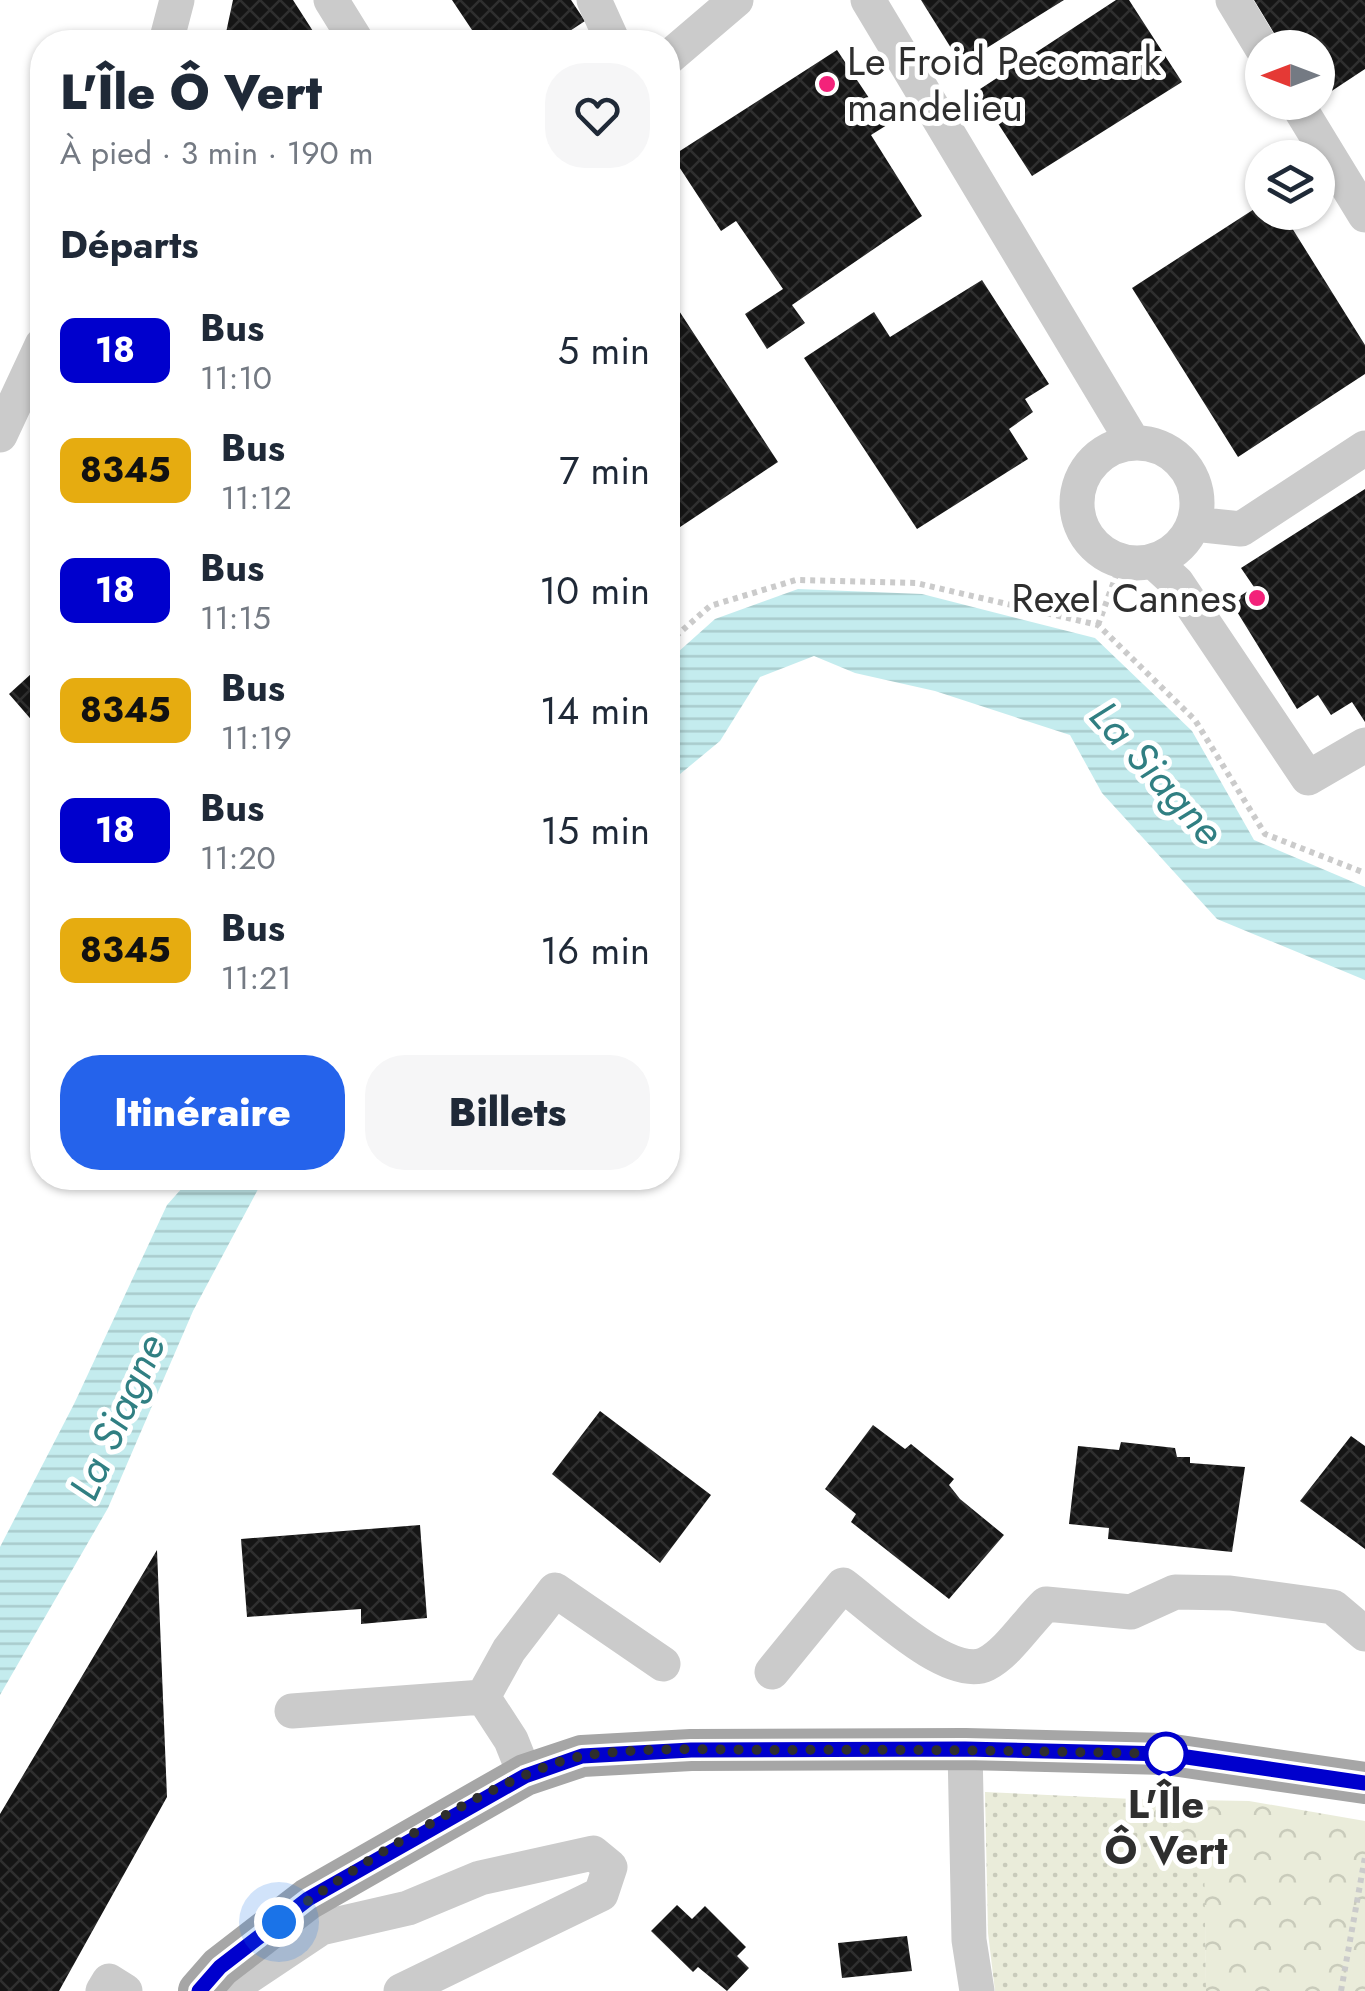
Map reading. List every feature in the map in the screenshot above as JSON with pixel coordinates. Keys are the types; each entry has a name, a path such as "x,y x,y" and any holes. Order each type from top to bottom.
{"main road":[{"path":"199,1991 220,1967 308,1899 525,1776 582,1756 691,1750 965,1749 1166,1754 1365,1783"}],"street":[{"path":"169,30 176,0"},
{"path":"331,0 349,30"},
{"path":"594,0 608,30"},
{"path":"680,48 736,0"},
{"path":"868,0 1133,442"},
{"path":"1233,0 1251,30"},
{"path":"1307,120 1365,215"},
{"path":"0,435 30,371"},
{"path":"1138,561 1179,547 1194,524 1198,497 1187,469 1166,449 1133,442 1103,452 1081,478 1076,514 1092,545 1138,561 1177,584 1308,778 1365,745"},
{"path":"1194,524 1241,529 1365,448"},
{"path":"772,1672 843,1585 949,1664 970,1670 990,1662 1046,1604 1131,1612 1175,1592 1230,1593 1333,1608 1365,1634"},
{"path":"482,1696 509,1650 555,1590 663,1664"},
{"path":"292,1711 482,1696"},
{"path":"482,1696 510,1740 525,1776"},
{"path":"965,1749 969,1940 977,1991"},
{"path":"215,1991 244,1980 321,1928 408,1908 480,1878 592,1853 610,1867 601,1894 401,1991"},
{"path":"103,1991 109,1981 125,1991"}],"path":[{"path":"1098,625 1138,561"},
{"path":"680,632 710,606 796,580 916,584 1098,625 1195,720 1265,834 1365,874"},
{"path":"1341,1991 1365,1856"}],"green space":[{"path":"985,1792 1133,1799 1205,1849 1206,1991 995,1991 988,1933"},
{"path":"1133,1799 1249,1801 1365,1821 1365,1991 1206,1991 1204,1849"}],"water":[{"name":"La Siagne","path":"798,589 922,594 1095,638 1192,731 1254,840 1365,887 1365,980 1217,919 1102,793 1070,735 935,691 855,673 814,656 760,677 720,741 680,774 680,650 715,619"},
{"name":"La Siagne","path":"180,1190 258,1190 193,1311 108,1508 0,1695 0,1547 74,1404 167,1205"}],"building":[{"path":"233,0 293,0 312,30 227,30"},
{"path":"452,0 571,0 585,21 571,30 472,30"},
{"path":"921,0 1064,0 961,64"},
{"path":"1116,0 1129,0 1182,82 1032,176 977,91"},
{"path":"1254,0 1365,0 1365,69 1335,89 1335,30 1272,30"},
{"path":"837,50 887,125 871,135 922,216 792,305 805,323 767,349 745,314 783,289 736,221 721,231 680,168 680,151"},
{"path":"1245,215 1245,230 1293,230 1365,345 1365,374 1238,457 1132,288"},
{"path":"982,280 1049,384 1025,399 1033,412 1009,429 1028,459 917,529 804,358 874,312 890,337"},
{"path":"680,312 778,462 680,527"},
{"path":"1365,489 1365,722 1352,702 1331,715 1318,695 1297,709 1231,602 1254,587 1241,568"},
{"path":"30,675 30,718 9,694"},
{"path":"600,1411 711,1495 660,1563 552,1474"},
{"path":"873,1425 905,1449 911,1444 954,1479 949,1485 960,1499 1004,1535 949,1599 851,1522 856,1514 825,1489"},
{"path":"1351,1436 1365,1446 1365,1549 1300,1501"},
{"path":"1121,1442 1175,1448 1177,1457 1190,1457 1190,1463 1245,1467 1232,1552 1108,1539 1109,1528 1069,1524 1078,1446 1119,1450"},
{"path":"420,1525 427,1618 361,1624 361,1609 247,1617 241,1539"},
{"path":"157,1550 167,1797 59,1991 0,1991 0,1814"},
{"path":"677,1905 692,1919 705,1906 746,1947 737,1956 749,1968 727,1991 698,1967 693,1972 651,1931"},
{"path":"907,1936 912,1971 842,1978 838,1943"}],"bus line":[{"name":"18","path":"199,1991 220,1967 308,1899 525,1776 582,1756 691,1750 965,1749 1166,1754 1365,1783"}],"place":[{"name":"Le Froid Pecomark mandelieu","path":"827,84"},
{"name":"Rexel Cannes","path":"1257,598"},
{"name":"L'Île Ô Vert","path":"1166,1754"}],"route":[{"path":"279,1922 308,1899 454,1814 525,1776 582,1756 691,1750 965,1749 1166,1754"}]}
